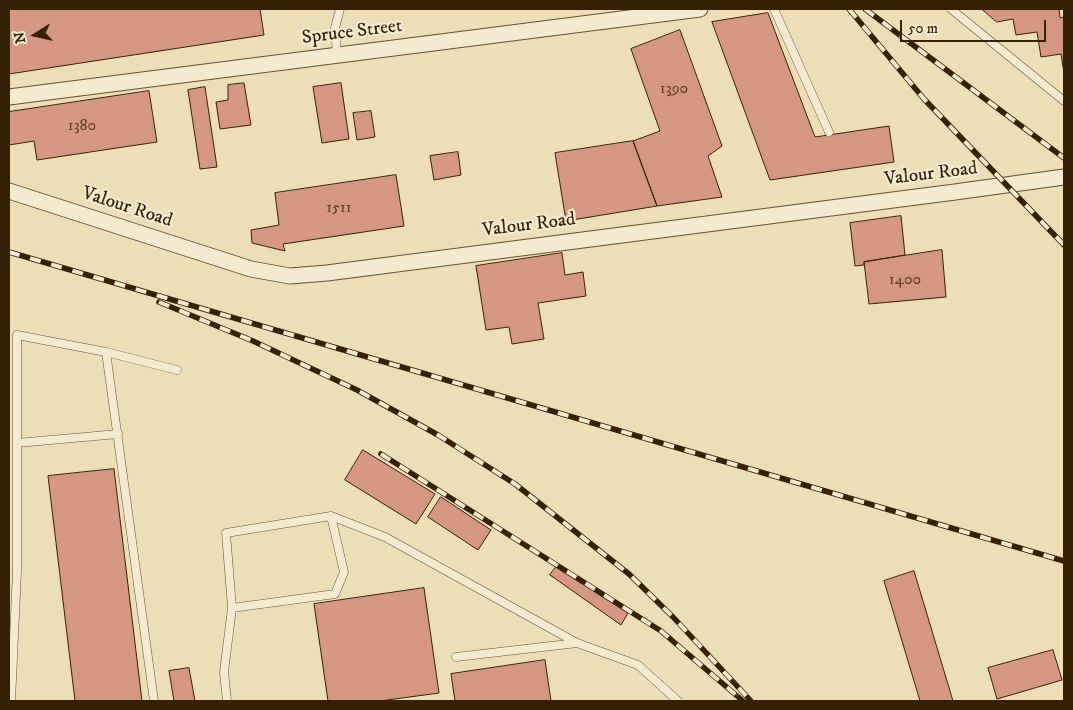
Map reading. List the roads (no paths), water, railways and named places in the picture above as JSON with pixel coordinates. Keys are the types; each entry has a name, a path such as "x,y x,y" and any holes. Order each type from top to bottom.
{"street":[{"name":"Spruce Street","path":"9,97 700,9"},
{"name":"Valour Road","path":"9,191 251,269 290,276 1064,177"}],"lane":[{"path":"337,55 335,28 340,9"},
{"path":"774,9 829,132"},
{"path":"951,9 1064,101"},
{"path":"11,701 17,571 17,443 13,334 106,352 177,370"},
{"path":"106,352 154,701"},
{"path":"17,443 118,434"},
{"path":"232,608 335,594 344,572 331,516"},
{"path":"227,701 224,672 232,608 226,533 331,516 386,537 577,643 638,665 678,701"},
{"path":"456,657 577,643"}],"railway":[{"path":"849,9 924,99 1064,245"},
{"path":"865,9 1064,158"},
{"path":"9,252 1064,561"},
{"path":"159,302 253,341 357,390 438,435 515,484 629,574 673,617 751,701"},
{"path":"381,454 661,631 743,701"}]}
